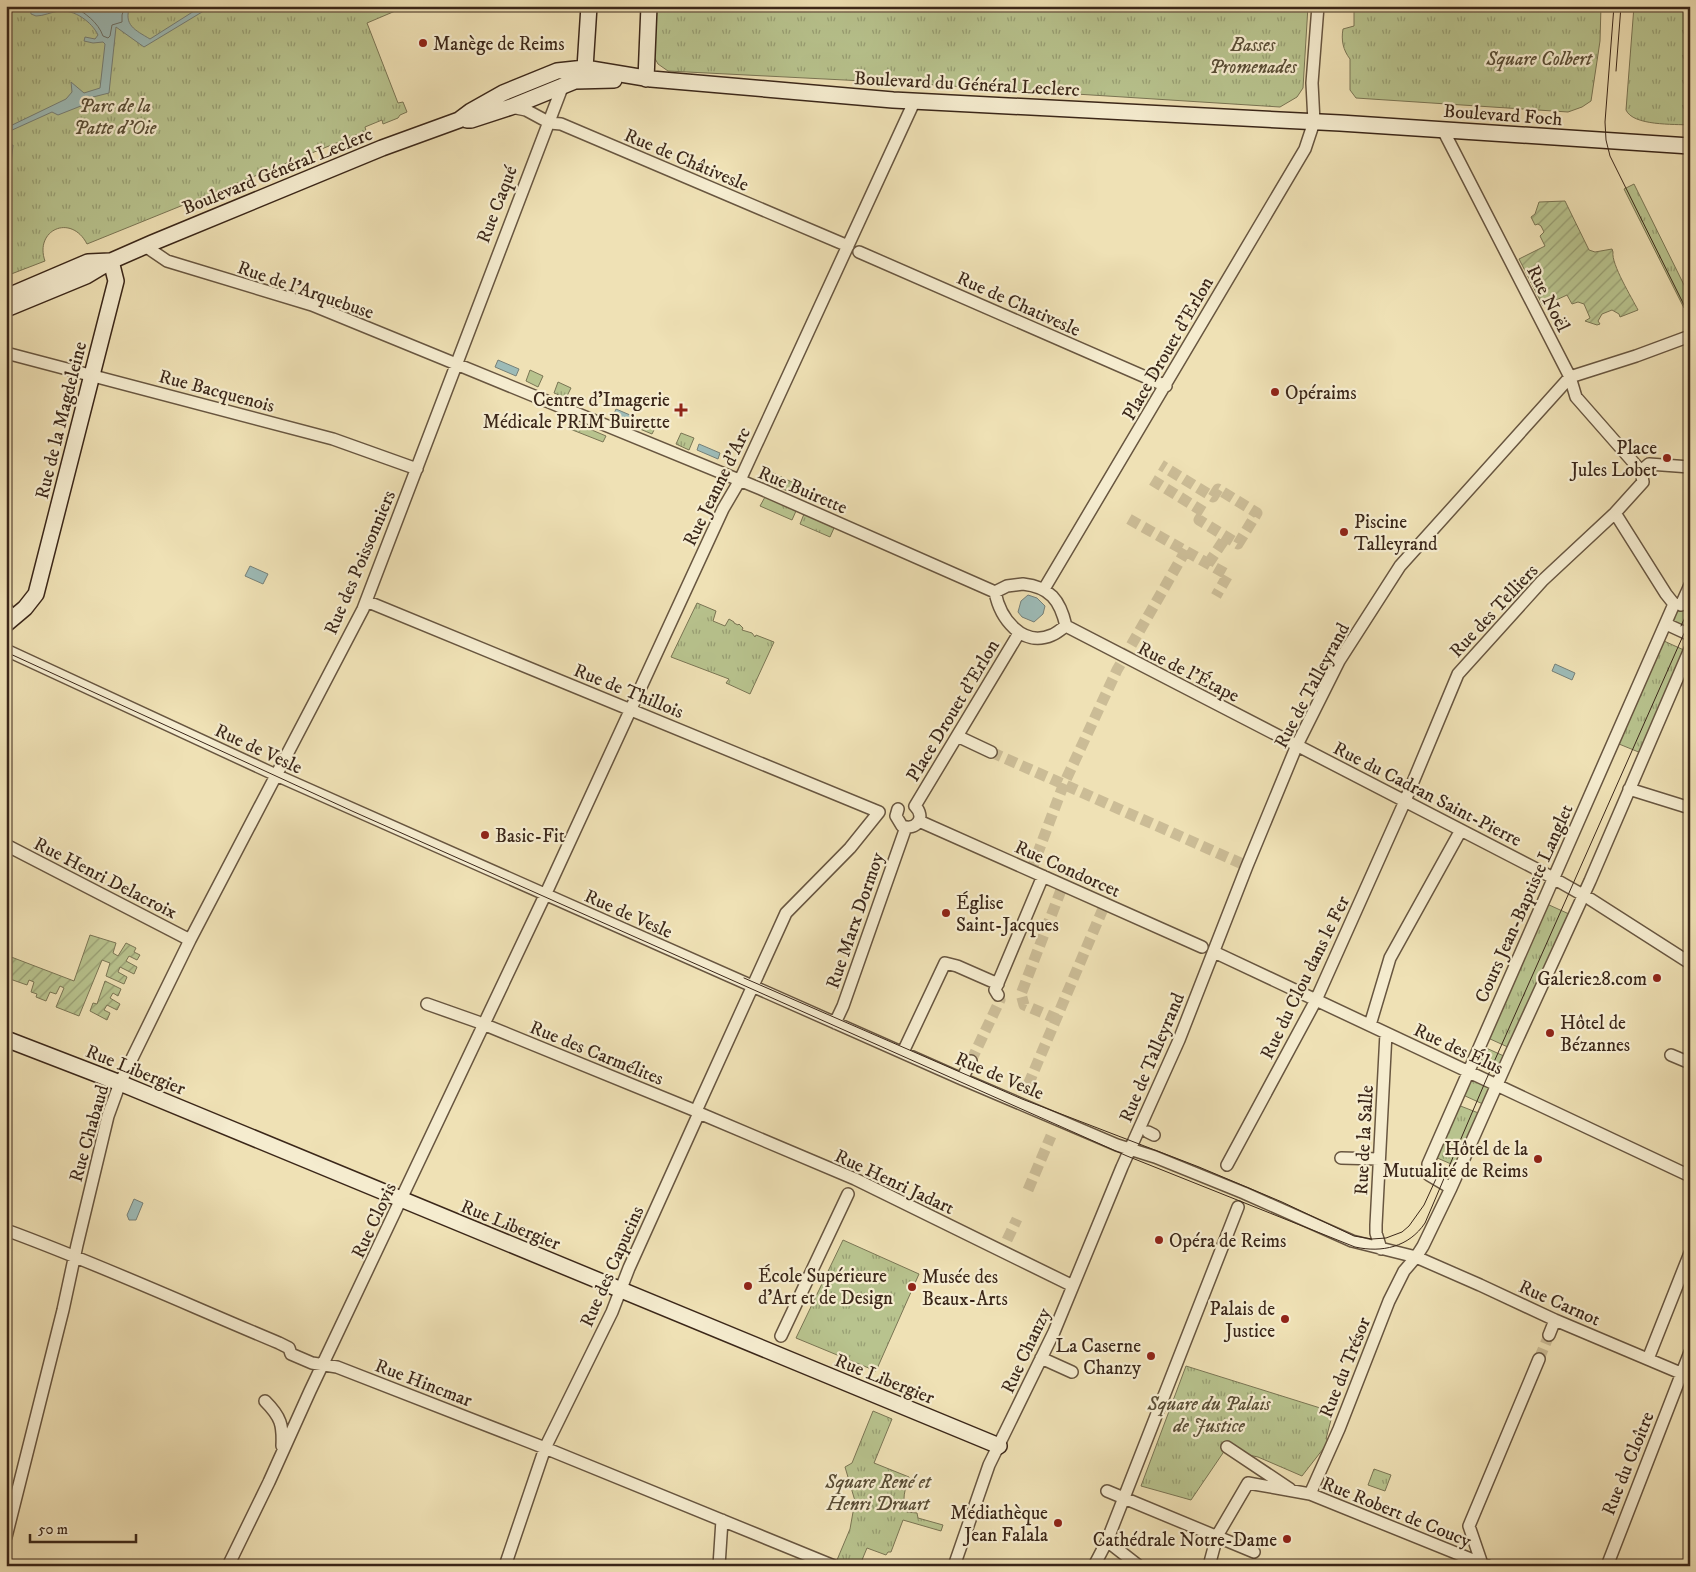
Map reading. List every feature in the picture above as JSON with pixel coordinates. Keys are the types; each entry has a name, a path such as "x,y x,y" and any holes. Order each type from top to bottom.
{"main road":[{"path":"563,85 585,68 589,6"},
{"path":"646,79 649,6"},
{"name":"Boulevard Général Leclerc","path":"6,309 86,276 111,261 144,246 382,148 459,120 471,111 503,94 557,71 585,68 646,79"},
{"name":"Boulevard Général Leclerc","path":"459,120 472,120 511,107 575,81 646,79"},
{"name":"Boulevard du Général Leclerc","path":"646,79 888,100 1314,122"},
{"name":"Boulevard Foch","path":"1314,122 1690,146"},
{"name":"Boulevard Général Leclerc","path":"6,297 88,262 111,261"},
{"name":"Rue de la Magdeleine","path":"8,617 31,603 37,589 116,281 111,261"},
{"name":"Rue Libergier","path":"6,1039 120,1083 999,1446"}],"street":[{"path":"1314,122 1312,83 1318,6"},
{"name":"Rue Caqué","path":"456,364 563,85"},
{"name":"Rue Jeanne d'Arc","path":"547,891 723,509 740,480 854,249 852,236 915,100"},
{"name":"Rue de Châtivesle","path":"511,107 526,110 549,122 561,124 854,249"},
{"name":"Place Drouet d'Erlon","path":"1044,590 1305,149 1314,122"},
{"name":"Rue Noël","path":"1443,130 1570,376 1576,397 1641,471"},
{"name":"Rue de l'Arquebuse","path":"144,246 167,261 312,305 456,364"},
{"name":"Rue de Chativesle","path":"854,249 1166,386"},
{"path":"1570,376 1636,356 1690,336"},
{"name":"Rue Bacquenois","path":"6,353 333,439 417,468"},
{"name":"Rue des Poissonniers","path":"278,771 366,601 456,364"},
{"name":"Rue Buirette","path":"456,364 740,480 995,592"},
{"name":"Rue de Talleyrand","path":"1130,1150 1179,1040 1297,745 1339,661 1400,566 1570,376"},
{"path":"1641,471 1649,464 1690,467"},
{"name":"Rue des Telliers","path":"1404,801 1458,674 1542,581 1615,514 1643,482 1641,471"},
{"path":"1615,514 1661,586 1681,606"},
{"path":"1022,584 1033,585 1044,590 1053,596 1060,605 1066,626 1051,635 1039,637 1028,636 1019,632 1003,615 997,604 995,592 1007,586 1022,584"},
{"name":"Cours Jean-Baptiste Langlet","path":"1451,1188 1429,1175 1428,1164 1549,875 1666,624 1681,606 1690,585"},
{"name":"Rue de Thillois","path":"366,601 879,812"},
{"path":"1666,624 1690,635"},
{"name":"Rue de l'Étape","path":"1066,626 1297,745"},
{"name":"Place Drouet d'Erlon","path":"915,806 1019,632"},
{"path":"1416,1258 1451,1188 1583,895 1690,649"},
{"name":"Rue de Vesle","path":"6,650 547,891 753,987 962,1079 1130,1150 1155,1157 1352,1241 1381,1249"},
{"path":"958,736 991,752"},
{"name":"Rue du Cadran Saint-Pierre","path":"1297,745 1549,875 1690,963"},
{"name":"Rue Chabaud","path":"6,1537 63,1310 74,1255 108,1116 120,1083 190,940 278,771"},
{"path":"1629,789 1690,808"},
{"name":"Rue du Clou dans le Fer","path":"1227,1165 1316,1000 1404,801"},
{"name":"Place Drouet d'Erlon","path":"879,812 898,809 906,803 920,810 921,818 919,821"},
{"path":"898,809 896,812 897,820 906,827 912,827 919,821"},
{"name":"Rue des Capucins","path":"505,1566 545,1448 612,1312 619,1290 698,1112 712,1074 786,913 850,848 879,812"},
{"name":"Rue Condorcet","path":"919,821 1202,947"},
{"name":"Rue Marx Dormoy","path":"835,1023 843,1006 906,827"},
{"path":"1370,1025 1390,958 1461,830"},
{"name":"Rue Henri Delacroix","path":"6,845 190,940"},
{"path":"903,1052 945,963 956,966 998,990 1043,876"},
{"name":"Rue Clovis","path":"228,1566 547,891"},
{"name":"Rue des Élus","path":"1214,952 1690,1176"},
{"name":"Rue des Carmélites","path":"427,1004 484,1024 698,1112"},
{"name":"Rue de la Salle","path":"1381,1249 1376,1232 1386,1032"},
{"path":"1671,1055 1690,1063"},
{"path":"962,1079 971,1061"},
{"name":"Rue Henri Jadart","path":"698,1112 1005,1246 1073,1286"},
{"name":"Rue Chanzy","path":"954,1566 989,1465 1054,1332 1130,1150"},
{"path":"1341,1158 1379,1159"},
{"path":"781,1336 848,1194"},
{"path":"1094,1566 1107,1542 1125,1498 1238,1207"},
{"name":"Rue Hincmar","path":"6,1230 74,1255 104,1270 279,1343 289,1348 291,1354 312,1362 345,1370 545,1448 834,1566"},
{"name":"Rue Carnot","path":"1381,1249 1416,1258 1555,1320 1686,1375"},
{"path":"1648,1359 1690,1253"},
{"name":"Rue du Trésor","path":"1310,1494 1339,1429 1389,1302 1402,1274 1416,1258"},
{"path":"1549,1335 1555,1320"},
{"name":"Rue du Cloître","path":"1607,1566 1686,1375 1690,1352"},
{"path":"1041,1358 1072,1372"},
{"path":"1485,1565 1469,1526 1537,1362"},
{"path":"265,1401 276,1413 281,1424 282,1453"},
{"path":"1227,1447 1293,1491"},
{"name":"Rue Robert de Coucy","path":"1217,1536 1248,1483 1310,1494 1485,1565"},
{"path":"1107,1491 1254,1552"},
{"path":"719,1566 722,1520"},
{"path":"1208,1566 1217,1536"},
{"path":"1107,1542 1139,1566"}],"green space":[{"name":"Parc de la Patte d'Oie","path":"6,6 407,6 367,23 398,103 403,102 407,112 383,124 382,120 365,127 366,131 87,244 72,229 56,229 49,234 45,241 43,250 45,261 6,276"},
{"name":"Basses Promenades","path":"655,6 1308,6 1303,88 1297,97 1280,107 903,83 668,71 658,64 653,55"},
{"name":"Square Colbert","path":"1354,6 1601,6 1600,41 1591,101 1582,107 1568,112 1356,98 1350,90 1350,59 1344,48 1342,37 1343,29 1354,26"},
{"path":"1634,6 1690,6 1690,125 1645,122 1630,115 1626,110"},
{"path":"1634,184 1690,297 1690,305 1684,308 1624,189"},
{"path":"1565,201 1589,250 1595,252 1612,249 1618,272 1638,310 1620,317 1619,314 1612,310 1602,314 1598,321 1600,324 1597,325 1585,321 1590,318 1584,304 1578,302 1572,304 1567,295 1543,306 1519,259 1545,246 1540,236 1544,232 1541,226 1535,225 1531,217 1535,214 1539,202"},
{"path":"530,370 543,376 538,387 526,381"},
{"path":"558,382 571,388 566,398 554,393"},
{"path":"645,418 657,424 652,434 640,429"},
{"path":"573,422 606,436 603,442 570,429"},
{"path":"681,433 694,438 689,450 676,444"},
{"path":"771,472 794,483 790,492 766,482"},
{"path":"765,497 796,511 792,520 760,506"},
{"path":"804,514 834,528 830,537 800,524"},
{"path":"697,603 716,611 713,621 725,626 729,619 739,624 743,628 742,630 752,633 755,637 756,635 774,642 750,694 726,683 729,679 671,657"},
{"path":"1678,608 1690,613 1690,628 1673,621"},
{"path":"1664,641 1686,651 1641,753 1619,744"},
{"path":"1547,904 1569,914 1510,1048 1488,1038"},
{"path":"90,935 116,943 113,953 118,956 126,943 136,948 134,952 140,955 137,960 129,956 126,961 137,967 134,974 120,967 118,972 127,977 124,984 106,976 110,963 102,960 79,1016 56,1007 64,988 60,986 56,994 50,992 46,1001 36,997 37,994 31,992 34,982 29,980 27,985 10,979 9,982 6,981 6,955 74,981"},
{"path":"105,981 121,989 118,996 113,993 110,998 120,1004 117,1010 107,1005 104,1010 110,1013 107,1020 90,1011 93,1003 97,1004"},
{"path":"1484,1047 1506,1057 1501,1070 1478,1060"},
{"path":"1471,1079 1493,1088 1485,1105 1463,1095"},
{"path":"1458,1105 1481,1114 1458,1167 1435,1157"},
{"path":"843,1240 919,1274 876,1371 796,1338"},
{"name":"Square du Palais de Justice","path":"1186,1366 1333,1412 1326,1439 1330,1440 1302,1476 1258,1457 1225,1450 1191,1500 1141,1486"},
{"name":"Square René et Henri Druart","path":"873,1411 892,1419 874,1463 909,1477 904,1499 907,1512 917,1513 918,1518 943,1525 941,1531 903,1520 891,1552 888,1552 886,1555 867,1548 862,1560 864,1561 862,1566 852,1566 837,1560 850,1529 855,1501 845,1467 852,1463"},
{"path":"1374,1469 1391,1475 1385,1491 1368,1485"}],"water":[{"path":"30,6 130,6 128,13 129,22 135,30 150,39 202,6 212,6 144,47 116,27 109,93 93,97 91,102 58,115 52,112 10,131 8,145 13,145 6,211 6,128 66,99 72,92 71,82 84,93 100,88 105,44 103,42 93,43 84,41 85,37 95,39 98,35 91,25 82,17 65,11 36,16 31,14"},
{"path":"498,360 519,369 516,376 495,367"},
{"path":"616,409 637,418 634,425 613,416"},
{"path":"699,444 720,453 718,459 697,450"},
{"path":"250,566 268,574 263,584 245,576"},
{"path":"1028,595 1037,598 1045,606 1043,614 1034,622 1022,617 1018,612 1021,601"},
{"path":"1555,664 1575,673 1572,680 1552,671"},
{"path":"134,1199 143,1203 136,1220 129,1220 127,1215"}],"tunnel":[{"path":"1152,480 1204,512 1199,520 1238,544 1257,513 1218,489 1213,497 1161,465"},
{"path":"1129,519 1228,575 1216,596"},
{"path":"1208,564 1226,537"},
{"path":"1031,871 1063,786 1117,670 1186,550"},
{"path":"991,752 1247,866"},
{"path":"1057,1019 1024,1005 1021,994 1063,885"},
{"path":"1028,1085 1105,904"},
{"path":"971,1061 1000,1000 998,995"},
{"path":"1028,1190 1051,1136"},
{"path":"1007,1240 1017,1219"},
{"path":"1539,1359 1549,1335"}],"tram line":[{"path":"1614,6 1605,122 1606,140 1610,156 1690,317"},
{"path":"1616,71 1621,6"},
{"path":"1681,626 1690,606"},
{"path":"6,652 352,811 1127,1156 1355,1247 1375,1249 1403,1243 1419,1231 1425,1223 1486,1080 1690,620"},
{"path":"744,978 1022,1099 1199,1167 1282,1202 1354,1236 1372,1239 1386,1238 1402,1232 1409,1226 1424,1205 1441,1168"}],"place":[{"name":"Manège de Reims","path":"423,43"},
{"name":"Opéraims","path":"1275,392"},
{"name":"Centre d'Imagerie Médicale PRIM Buirette","path":"681,410"},
{"name":"Place Jules Lobet","path":"1667,458"},
{"name":"Piscine Talleyrand","path":"1344,532"},
{"name":"Basic-Fit","path":"485,835"},
{"name":"Église Saint-Jacques","path":"946,913"},
{"name":"Galerie28.com","path":"1657,978"},
{"name":"Hôtel de Bézannes","path":"1550,1033"},
{"name":"Hôtel de la Mutualité de Reims","path":"1538,1159"},
{"name":"Opéra de Reims","path":"1159,1240"},
{"name":"École Supérieure d'Art et de Design","path":"748,1286"},
{"name":"Musée des Beaux-Arts","path":"912,1287"},
{"name":"Palais de Justice","path":"1285,1319"},
{"name":"La Caserne Chanzy","path":"1151,1356"},
{"name":"Médiathèque Jean Falala","path":"1058,1523"},
{"name":"Cathédrale Notre-Dame","path":"1287,1539"}]}
